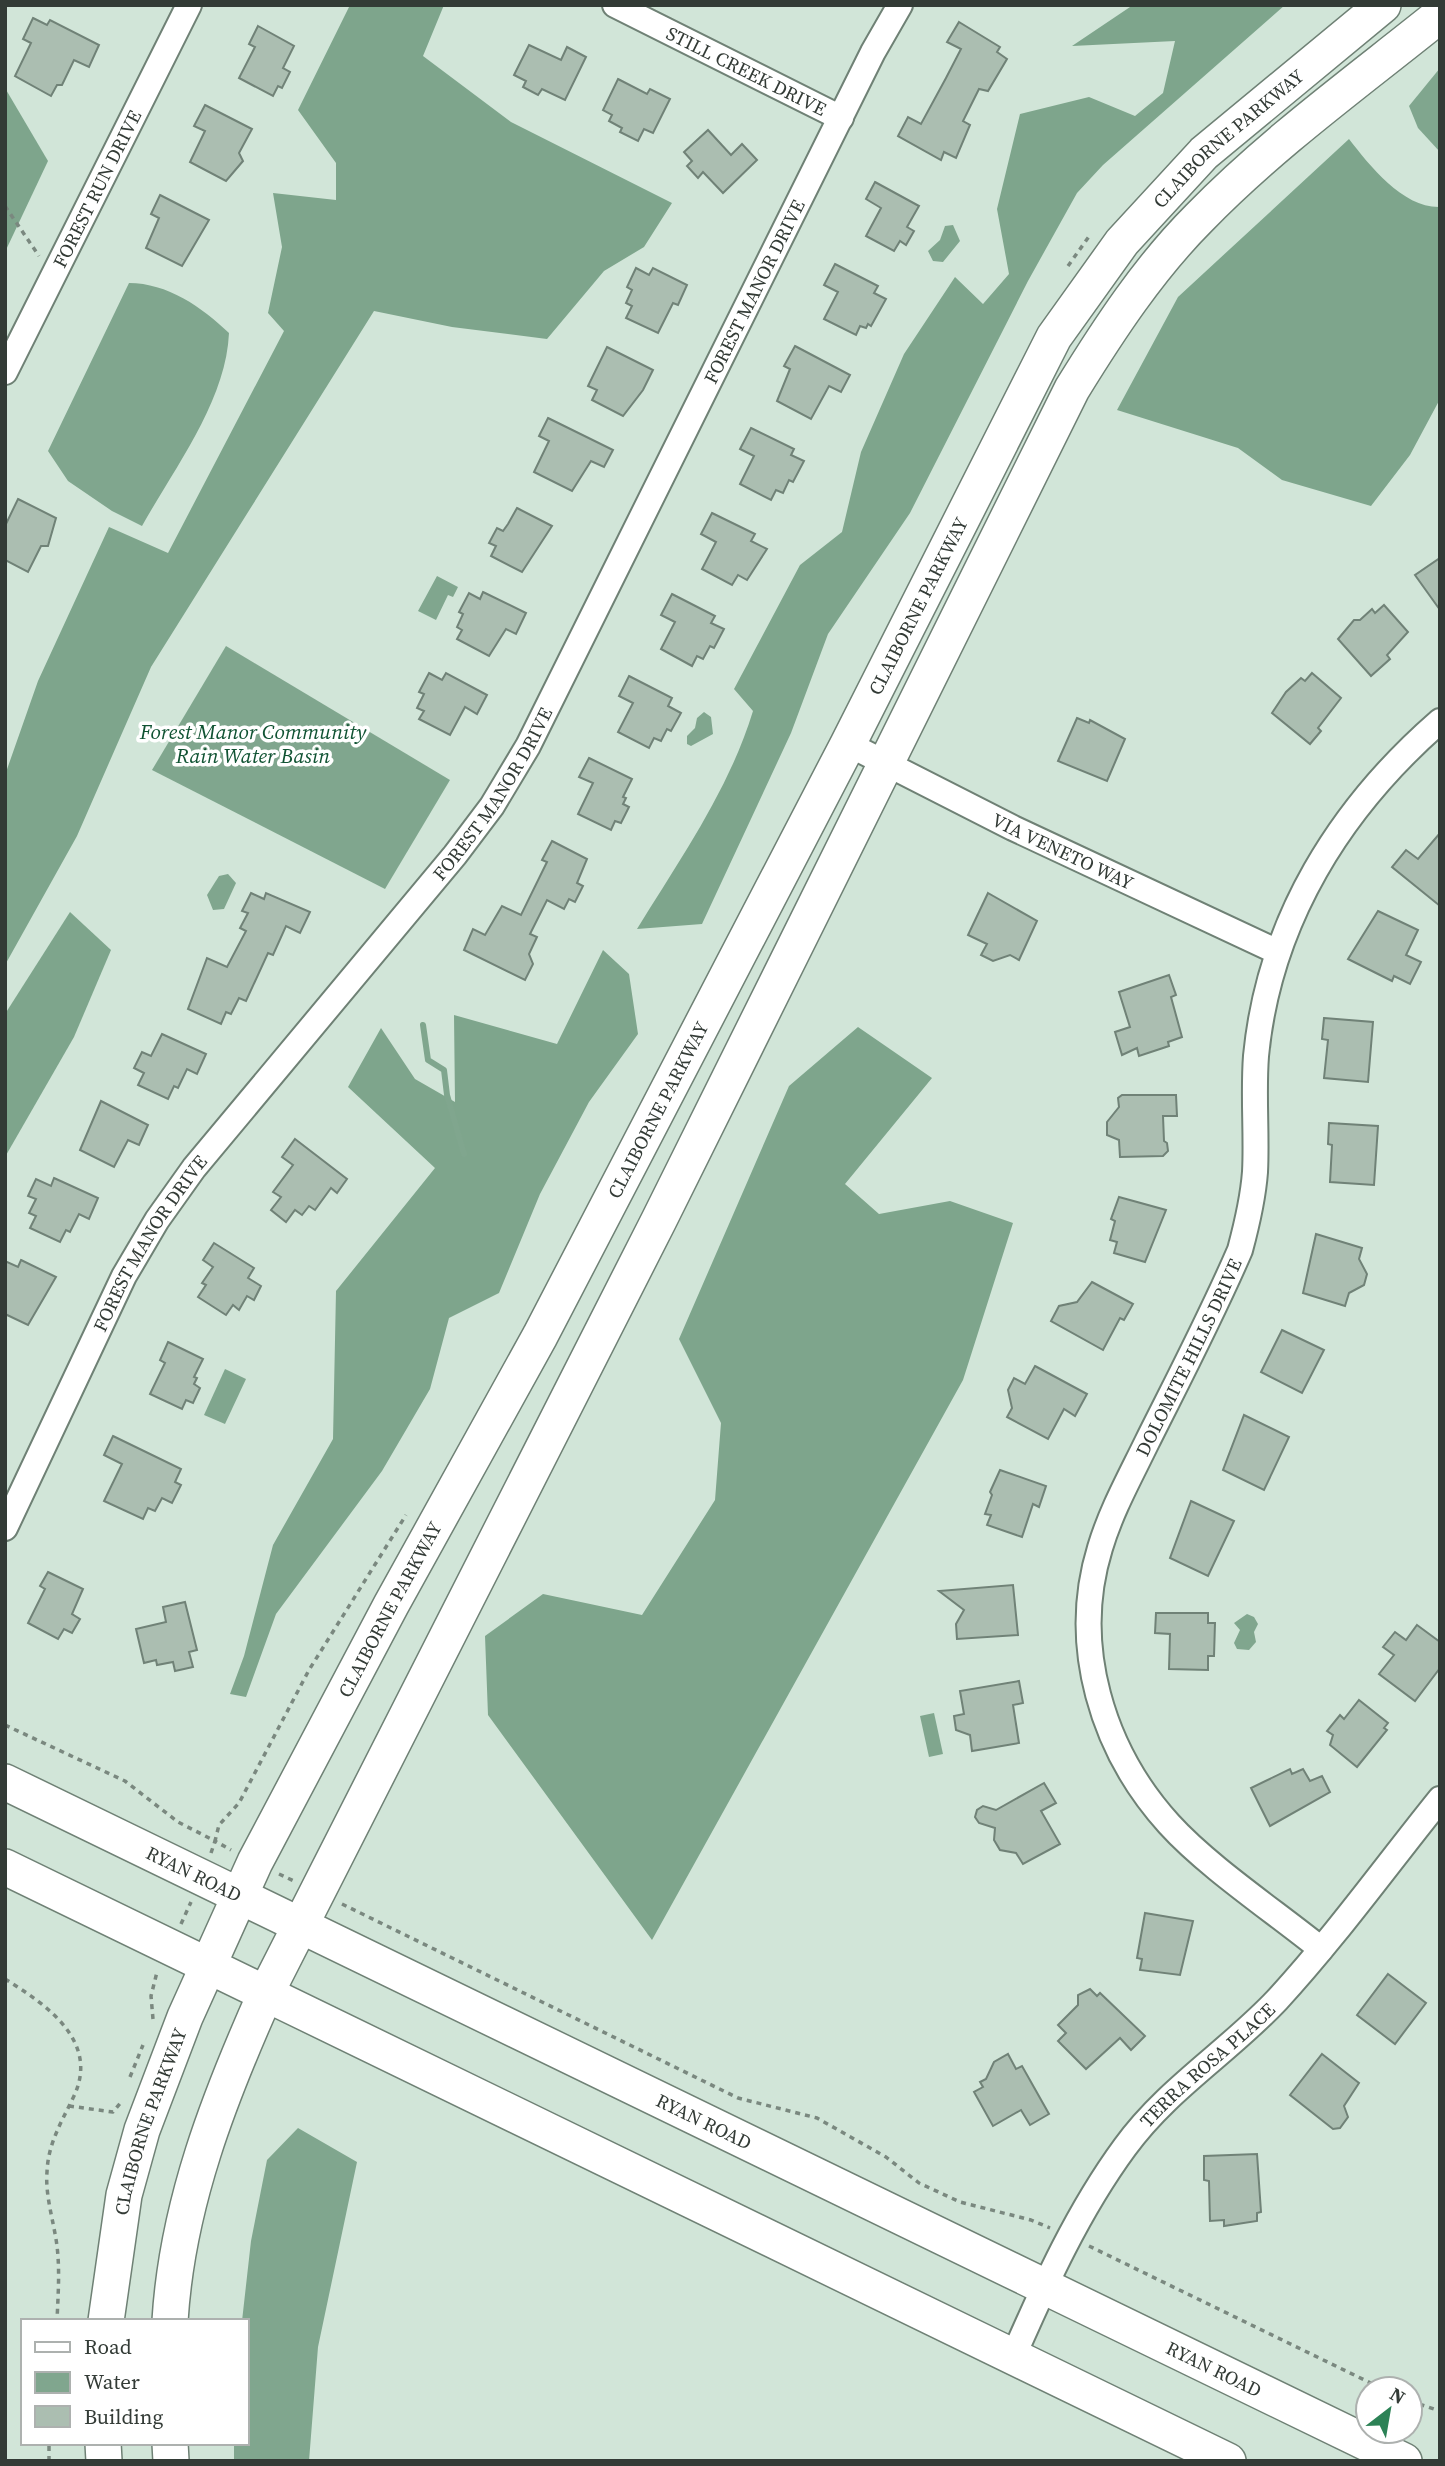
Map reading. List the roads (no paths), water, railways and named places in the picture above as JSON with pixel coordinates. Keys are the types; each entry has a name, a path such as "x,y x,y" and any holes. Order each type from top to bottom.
{"main road":[{"name":"CLAIBORNE PARKWAY","path":"106,2319 124,2195 142,2130 160,2076 255,1862 391,1605 540,1336 848,744 1054,337 1086,289 1157,202 1204,153 1383,5"},
{"name":"CLAIBORNE PARKWAY","path":"170,2319 196,2169 226,2081 266,1993 659,1220 1048,433 1100,344 1140,286 1197,219 1254,166 1440,15"},
{"name":"RYAN ROAD","path":"5,1782 1404,2461"},
{"path":"5,1867 1228,2461"}],"street":[{"name":"FOREST RUN DRIVE","path":"5,372 189,5"},
{"name":"STILL CREEK DRIVE","path":"615,5 841,118"},
{"name":"FOREST MANOR DRIVE","path":"5,1528 124,1276 157,1220 194,1168 455,855 492,806 528,746 873,52 900,5"},
{"name":"DOLOMITE HILLS DRIVE","path":"1321,1949 1197,1850 1147,1799 1112,1739 1100,1705 1092,1667 1089,1627 1091,1588 1111,1516 1240,1250 1250,1210 1255,1170 1256,1055 1264,1004 1278,952 1296,906 1343,824 1404,752 1440,721"},
{"name":"VIA VENETO WAY","path":"848,744 1013,828 1278,952"},
{"name":"TERRA ROSA PLACE","path":"1013,2357 1044,2288 1094,2192 1153,2112 1276,2001 1321,1949 1440,1799"}],"water":[{"path":"1440,68 1440,152 1418,128 1409,106"},
{"path":"953,225 960,241 943,262 933,261 928,251 940,240 945,226"},
{"path":"129,283 157,287 183,298 229,333 226,358 209,408 142,526 112,511 68,481 48,451"},
{"path":"437,576 458,587 453,597 448,595 436,620 418,611"},
{"name":"Forest Manor Community Rain Water Basin","path":"226,646 450,780 385,889 152,770"},
{"path":"704,712 711,717 713,734 691,746 687,744 687,736 695,728 697,718"},
{"path":"228,874 236,883 224,909 213,910 207,895 219,876"},
{"path":"225,1369 246,1379 225,1424 204,1415"},
{"path":"1247,1614 1254,1617 1258,1624 1254,1632 1256,1642 1249,1650 1237,1649 1234,1643 1240,1630 1234,1623"},
{"path":"934,1713 943,1754 929,1757 920,1716"},
{"path":"298,2128 357,2162 318,2347 309,2461 234,2461 234,2445 248,2445 248,2319 242,2319 251,2241 267,2160"}],"waterway":[{"path":"423,1025 428,1060 444,1070 447,1095 464,1154"}]}
